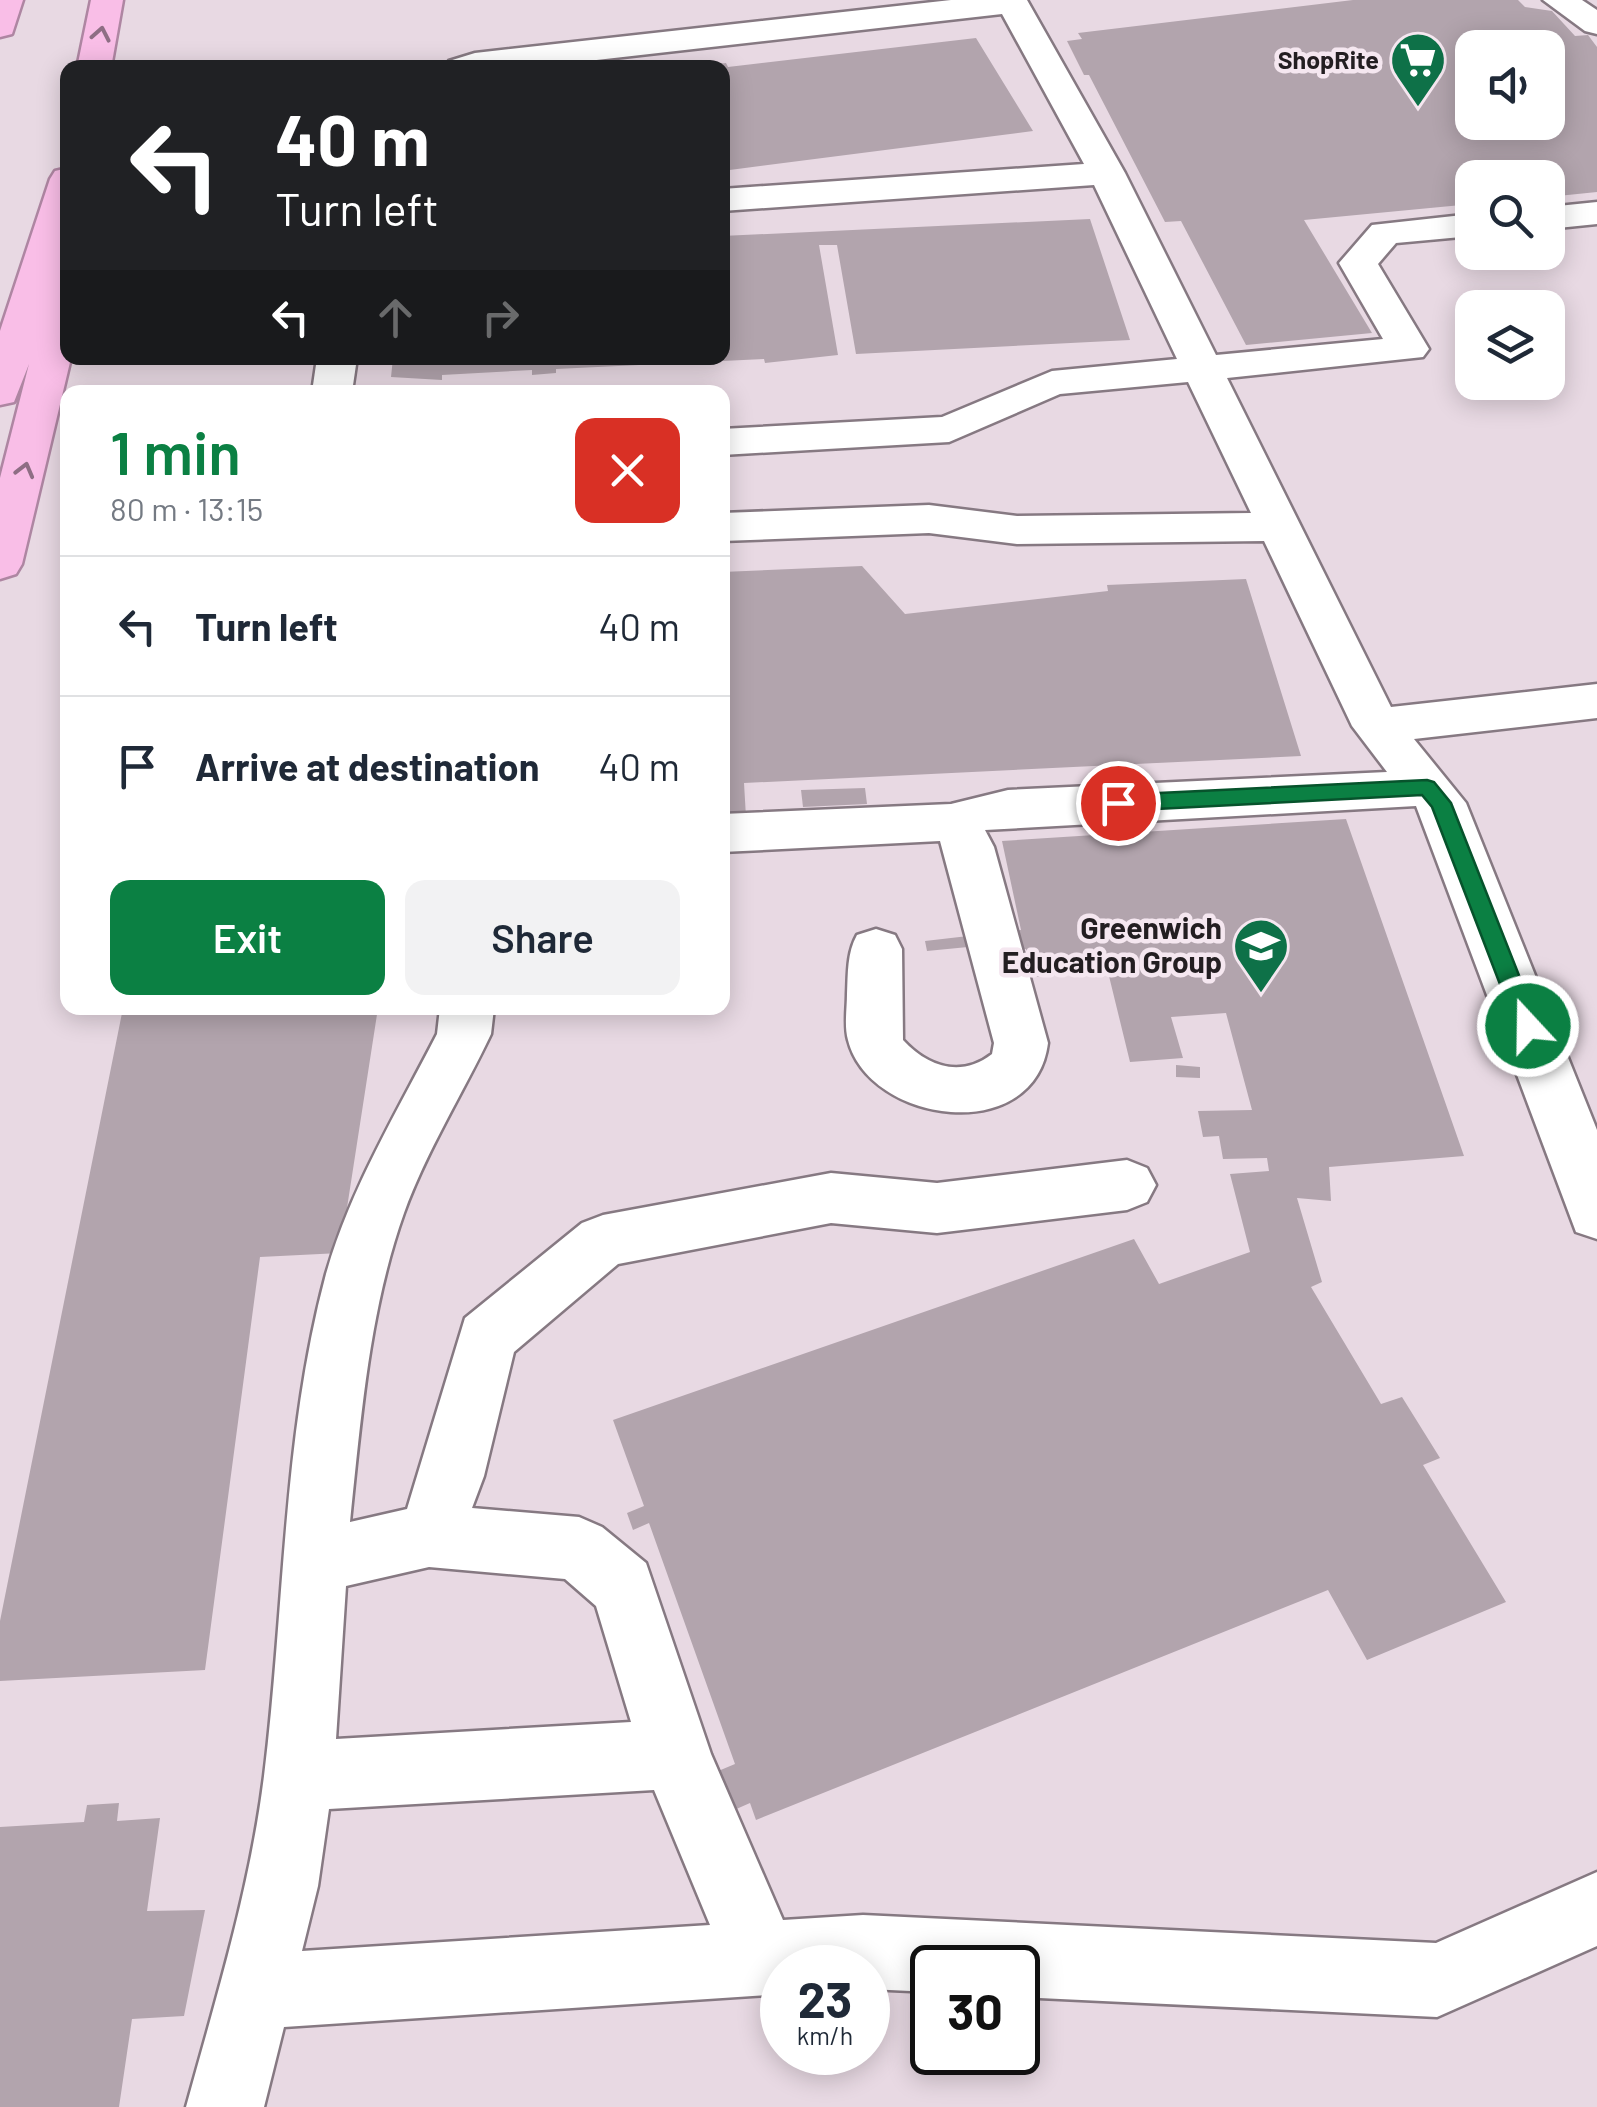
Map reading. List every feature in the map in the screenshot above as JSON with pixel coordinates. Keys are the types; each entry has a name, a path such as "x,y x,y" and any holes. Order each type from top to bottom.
{"highway":[{"path":"0,27 7,0"},
{"path":"96,60 107,0"},
{"path":"0,393 60,204"},
{"path":"0,564 60,322"}],"street":[{"path":"1559,0 1597,24"},
{"path":"493,60 1011,1 1107,173 1376,726 1441,803 1570,1131 1597,1214"},
{"path":"730,199 1107,173"},
{"path":"1565,216 1597,213"},
{"path":"730,442 949,429 1052,383 1409,349 1358,263 1385,233 1455,227"},
{"path":"730,527 930,519 1017,530 1126,532 1280,526"},
{"path":"1376,726 1591,714"},
{"path":"730,833 955,822 984,811 1008,808 1427,788"},
{"path":"876,949 874,1040 887,1061 910,1078 972,1091 1000,1080 1018,1065 1021,1042 969,847 955,822"},
{"path":"225,2107 282,1886 299,1776 314,1562 332,1394 356,1276 376,1210 464,1034 466,1015"},
{"path":"429,1536 452,1476 488,1337 603,1241 831,1198 937,1208 1127,1184"},
{"path":"314,1562 429,1536 579,1549 623,1586 676,1754 704,1828 760,1951"},
{"path":"299,1776 676,1754"},
{"path":"890,1953 1437,1980 1597,1909"},
{"path":"255,1991 760,1958"}],"building":[{"path":"1353,0 1518,0 1525,7 1552,11 1575,36 1588,35 1597,47 1597,192 1565,195 1565,160 1455,160 1455,206 1304,220 1372,333 1246,345 1181,221 1165,222 1089,75 1084,75 1067,41 1082,39 1078,33"},
{"path":"976,38 1033,131 730,170 730,67"},
{"path":"1090,219 1130,340 856,354 837,245 819,245 838,355 765,363 764,359 730,361 730,236"},
{"path":"392,365 639,365 556,369 556,373 532,375 532,370 442,375 442,380 391,377"},
{"path":"862,566 905,614 1108,591 1107,585 1246,579 1301,756 744,783 746,817 730,818 730,572"},
{"path":"865,788 867,804 803,807 801,790"},
{"path":"1346,819 1464,1156 1329,1167 1331,1201 1297,1198 1322,1282 1311,1287 1381,1404 1402,1397 1440,1458 1423,1465 1506,1602 1367,1660 1328,1590 756,1820 750,1803 725,1814 711,1774 735,1764 649,1523 633,1530 627,1513 644,1506 613,1420 1134,1239 1159,1284 1250,1252 1230,1174 1269,1171 1267,1158 1223,1159 1219,1136 1203,1137 1198,1111 1252,1110 1226,1013 1171,1017 1183,1058 1130,1062 1108,972 1031,977 1026,949 1010,951 1009,943 927,951 925,941 1021,930 1002,841"},
{"path":"122,1015 377,1015 340,1253 260,1257 205,1670 0,1681 0,1621"},
{"path":"1176,1065 1200,1067 1200,1078 1176,1077"},
{"path":"119,1803 117,1821 160,1818 147,1911 205,1910 184,2016 132,2019 119,2107 0,2107 0,1827 84,1822 87,1805"}],"place":[{"name":"ShopRite","path":"1418,109"},
{"name":"Greenwich Education Group","path":"1261,995"}],"route":[{"path":"1118,803 1427,788 1441,803 1528,1026"}]}
